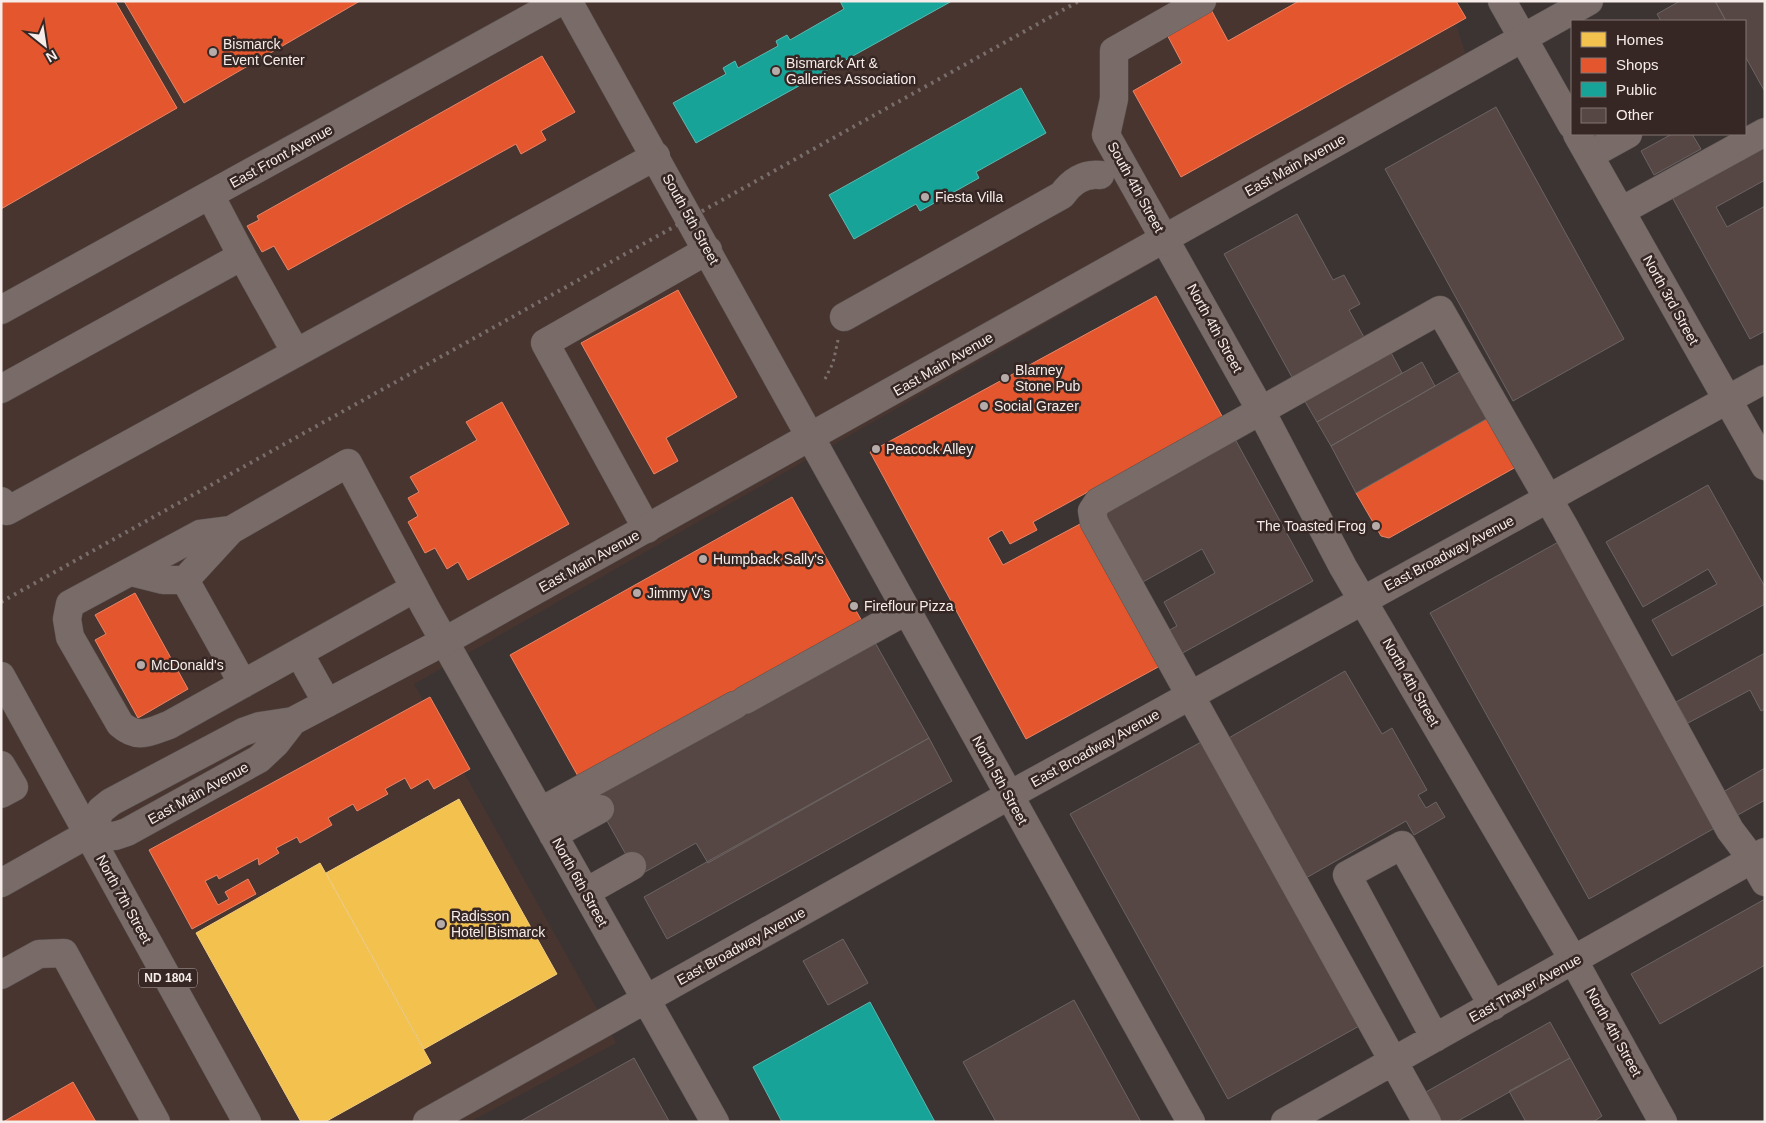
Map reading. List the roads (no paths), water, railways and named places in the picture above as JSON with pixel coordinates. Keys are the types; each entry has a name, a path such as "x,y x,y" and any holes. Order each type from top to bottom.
{"main road":[{"name":"East Main Avenue","path":"88,834 115,836 127,832 259,758 276,743 293,722 445,641 811,438 1589,1"},
{"name":"North 7th Street","path":"1,676 248,1122"},
{"path":"1,883 88,834"}],"street":[{"name":"East Front Avenue","path":"1,310 561,1"},
{"name":"South 5th Street","path":"568,1 656,156 811,438"},
{"name":"South 4th Street","path":"1165,238 1111,169 1106,135 1114,99 1114,51 1202,1"},
{"path":"1502,1 1571,123"},
{"path":"1621,211 1765,132"},
{"path":"1584,145 1624,135"},
{"name":"North 3rd Street","path":"1584,145 1765,466"},
{"path":"1,501 7,511 656,156"},
{"path":"844,316 1062,195 1071,196 1096,183 1111,169"},
{"path":"210,195 296,353"},
{"name":"North 4th Street","path":"1165,238 1362,599 1574,961 1663,1122"},
{"path":"647,529 545,343 708,250"},
{"path":"1,389 242,256"},
{"path":"1427,1122 1094,522 1092,511 1098,502 1260,409 1440,310 1548,499 1730,830 1760,864"},
{"name":"East Broadway Avenue","path":"427,1122 1362,599 1765,379"},
{"name":"North 5th Street","path":"811,438 1008,796 1191,1122"},
{"name":"North 6th Street","path":"231,530 348,463 415,588 715,1122"},
{"path":"231,530 200,534 70,604 67,619 70,637 120,724 129,732 142,734 169,725 415,588"},
{"path":"130,572 163,580 185,580 231,530"},
{"path":"185,580 243,684"},
{"path":"541,811 906,611"},
{"path":"299,653 328,703"},
{"path":"554,835 600,809"},
{"path":"1435,1038 1347,875 1402,845 1493,1006"},
{"name":"East Thayer Avenue","path":"1285,1122 1574,961 1760,864"},
{"path":"586,892 632,866"},
{"path":"1,975 39,954 64,952 156,1122"}],"railway":[{"path":"1,602 1079,1"}],"place":[{"name":"Bismarck Event Center","path":"213,52"},
{"name":"Bismarck Art & Galleries Association","path":"776,71"},
{"name":"Fiesta Villa","path":"925,197"},
{"name":"Blarney Stone Pub","path":"1005,378"},
{"name":"Social Grazer","path":"984,406"},
{"name":"Peacock Alley","path":"876,449"},
{"name":"The Toasted Frog","path":"1376,526"},
{"name":"Humpback Sally's","path":"703,559"},
{"name":"Jimmy V's","path":"637,593"},
{"name":"Fireflour Pizza","path":"854,606"},
{"name":"McDonald's","path":"141,665"},
{"name":"Radisson Hotel Bismarck","path":"441,924"}]}
